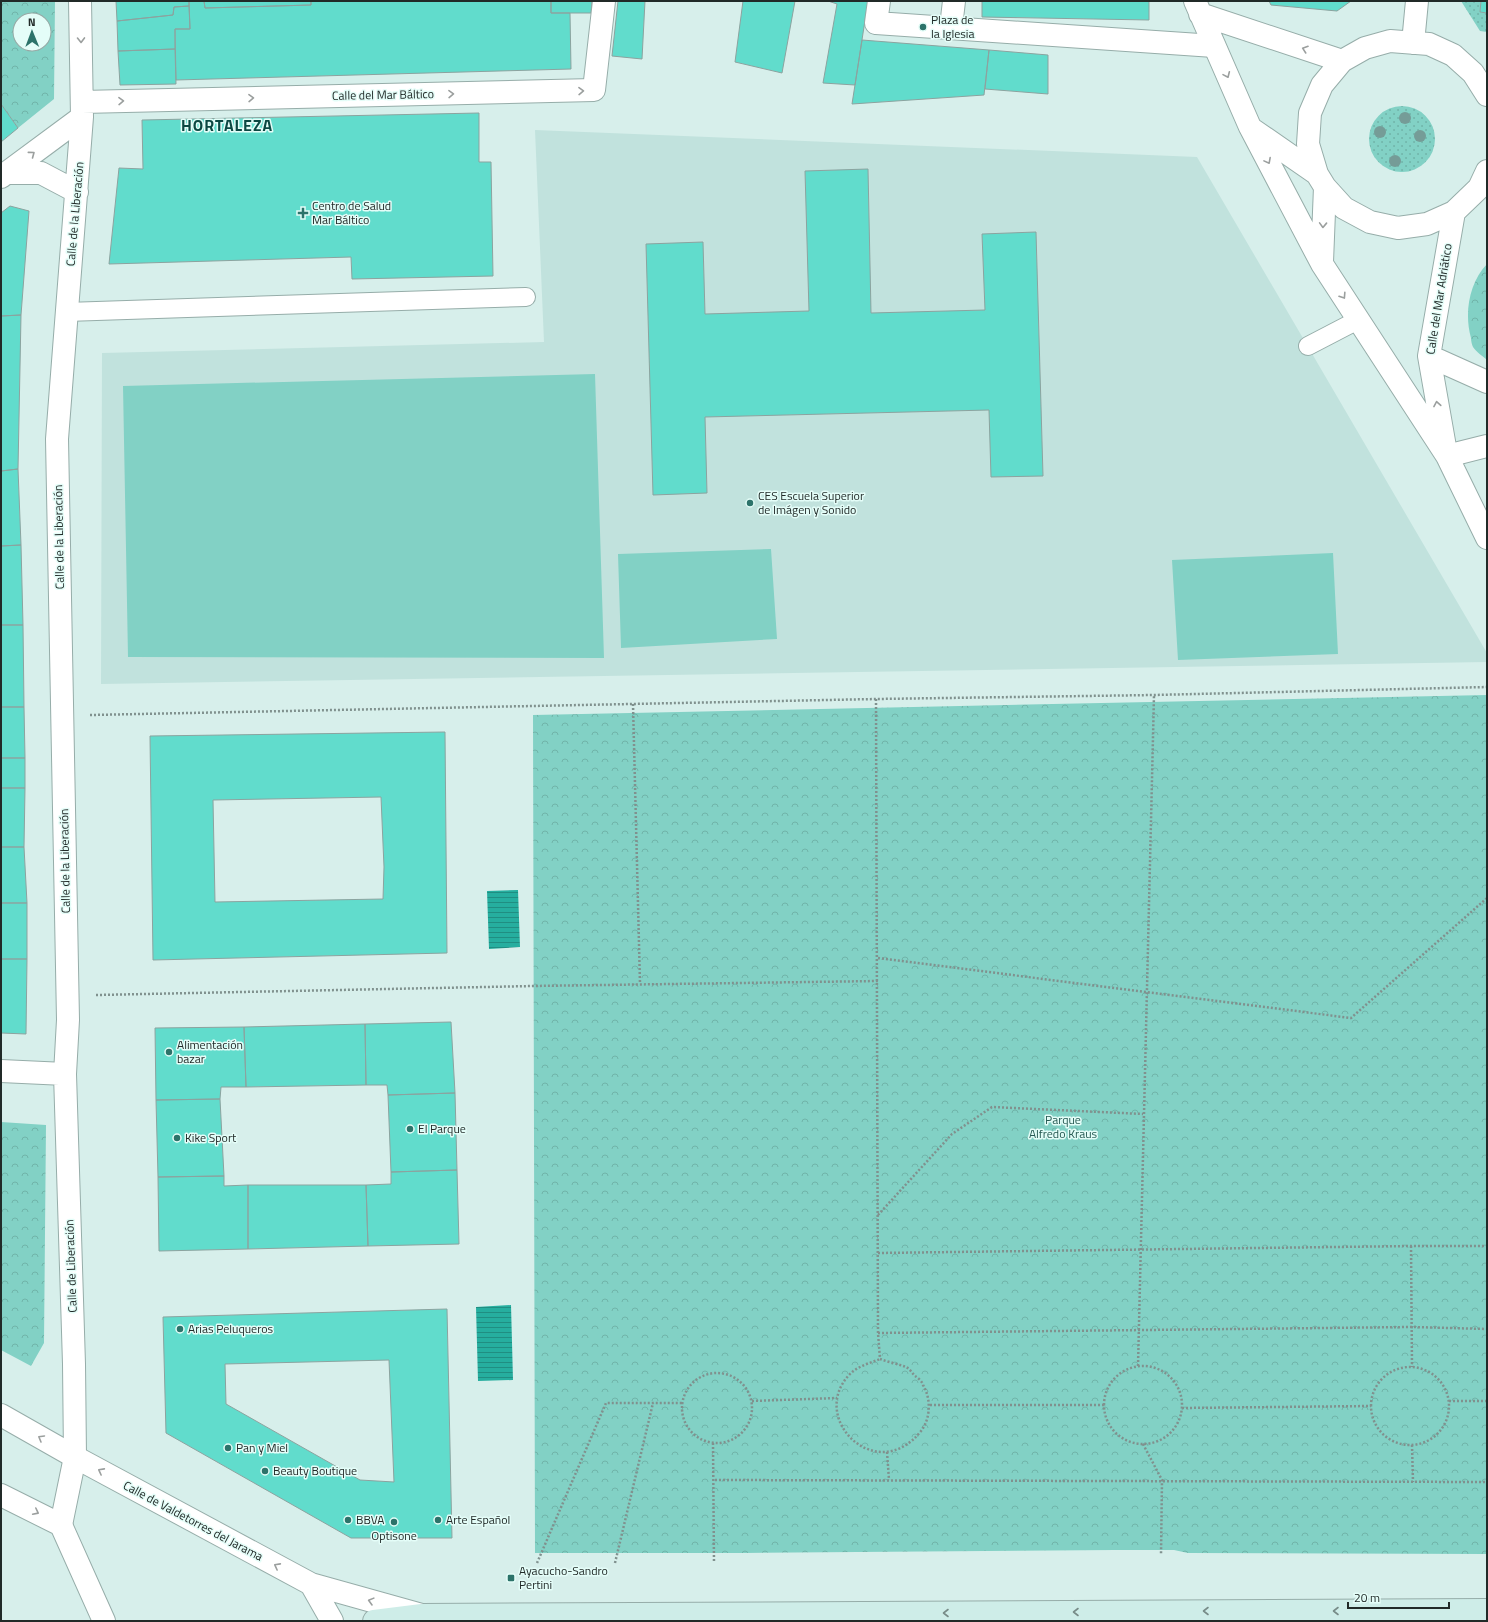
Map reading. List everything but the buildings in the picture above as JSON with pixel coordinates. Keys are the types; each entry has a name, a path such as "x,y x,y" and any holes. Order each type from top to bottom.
{"main road":[{"path":"374,1621 422,1615 1487,1610"}],"street":[{"name":"Calle de la Liberación","path":"65,1074 68,1020 57,439 66,312 77,192 82,109 80,1"},
{"name":"Calle del Mar Báltico","path":"82,109 594,90 604,1"},
{"path":"879,1 876,23 1214,46"},
{"path":"951,27 954,1"},
{"path":"1413,43 1417,1"},
{"name":"Calle del Mar Adriático","path":"1197,7 1250,127 1322,264 1447,456 1487,538"},
{"name":"Calle del Mar Adriático","path":"1197,7 1342,62"},
{"path":"1322,264 1321,181 1308,144 1310,113 1322,85 1342,62 1365,48 1390,41 1429,44 1453,55 1480,73 1487,95"},
{"path":"4,175 82,109"},
{"path":"1250,127 1321,181 1344,208 1370,222 1398,228 1427,224 1454,212 1484,182"},
{"path":"4,175 41,173 77,192"},
{"name":"Calle del Mar Adriático","path":"1447,456 1429,356 1454,212"},
{"path":"1429,356 1487,382"},
{"path":"1447,456 1487,446"},
{"path":"1,1071 65,1074"},
{"name":"Calle de Liberación","path":"65,1074 74,1356 75,1457"},
{"name":"Calle de Valdetorres del Jarama","path":"1,1415 75,1457 312,1584 422,1615"},
{"path":"75,1457 61,1525 104,1621"},
{"path":"1,1495 61,1525"},
{"path":"312,1584 332,1621"}],"lane":[{"path":"66,312 526,297"},
{"path":"1308,346 1358,320"}],"path":[{"path":"62,715 1154,695 1487,687"},
{"path":"1138,1366 1154,695"},
{"path":"876,699 878,1333 880,1359"},
{"path":"633,704 640,984"},
{"path":"878,958 1351,1018 1487,898"},
{"path":"67,995 878,981"},
{"path":"878,1216 952,1134 992,1107 1143,1114"},
{"path":"1411,1246 1413,1327 1412,1367"},
{"path":"878,1253 1487,1246"},
{"path":"878,1333 1413,1327 1487,1329"},
{"path":"880,1359 908,1368 923,1384 930,1405 924,1428 915,1439 902,1448 887,1452 873,1451 858,1445 846,1435 837,1414 838,1398 841,1387 850,1374 863,1365 880,1359"},
{"path":"1138,1366 1150,1366 1161,1370 1171,1377 1180,1391 1182,1408 1180,1419 1174,1430 1165,1437 1154,1442 1143,1444 1131,1442 1120,1436 1112,1428 1106,1417 1104,1406 1106,1394 1110,1384 1118,1375 1127,1369 1138,1366"},
{"path":"1412,1367 1428,1372 1440,1382 1446,1391 1449,1401 1449,1414 1444,1426 1435,1436 1424,1442 1412,1445 1399,1444 1388,1438 1376,1424 1371,1406 1373,1394 1379,1383 1388,1374 1400,1369 1412,1367"},
{"path":"718,1372 730,1375 740,1381 748,1390 752,1402 752,1412 749,1423 743,1432 724,1442 714,1443 702,1440 692,1433 685,1423 682,1411 682,1403 687,1388 696,1379 706,1374 718,1372"},
{"path":"752,1402 838,1398"},
{"path":"1449,1401 1487,1401"},
{"path":"615,1563 653,1403"},
{"path":"537,1563 606,1404 682,1403"},
{"path":"930,1405 1104,1406"},
{"path":"1182,1408 1371,1406"},
{"path":"714,1443 714,1563"},
{"path":"1143,1444 1162,1480 1161,1556"},
{"path":"1412,1445 1413,1482"},
{"path":"887,1452 889,1480"},
{"path":"715,1480 1487,1482"}],"shaded area":[{"name":"CES Escuela Superior de Imágen y Sonido","path":"535,130 1197,157 1487,653 1487,662 101,684 102,353 544,342"},
{"path":"518,890 520,947 489,949 487,891"},
{"path":"511,1305 513,1380 478,1381 476,1307"}],"green space":[{"path":"1,1 55,1 54,99 18,128 1,104"},
{"path":"1461,1 1481,1 1480,12 1487,13 1487,32 1480,31"},
{"path":"1402,106 1415,109 1425,116 1432,126 1435,139 1432,152 1425,162 1415,169 1402,172 1389,169 1379,162 1372,152 1369,139 1372,126 1379,116 1389,109"},
{"path":"1487,264 1487,360 1473,347 1469,328 1468,309 1472,289 1476,280"},
{"path":"595,374 604,658 128,657 123,386"},
{"path":"771,549 777,639 621,648 618,554"},
{"path":"1333,553 1338,654 1178,660 1172,560"},
{"name":"Parque Alfredo Kraus","path":"1487,695 1487,1554 1188,1553 1174,1550 535,1553 533,715"},
{"path":"1,1122 46,1125 44,1343 31,1366 1,1350"}],"place":[{"name":"Plaza de la Iglesia","path":"923,27"},
{"name":"Centro de Salud Mar Báltico","path":"303,213"},
{"name":"CES Escuela Superior de Imágen y Sonido","path":"750,503"},
{"name":"Alimentación bazar","path":"169,1052"},
{"name":"El Parque","path":"410,1129"},
{"name":"Kike Sport","path":"177,1138"},
{"name":"Arias Peluqueros","path":"180,1329"},
{"name":"Pan y Miel","path":"228,1448"},
{"name":"Beauty Boutique","path":"265,1471"},
{"name":"BBVA","path":"348,1520"},
{"name":"Arte Español","path":"438,1520"},
{"name":"Optisone","path":"394,1522"},
{"name":"Ayacucho-Sandro Pertini","path":"511,1578"}],"district":[{"name":"HORTALEZA","path":"227,125"}]}
